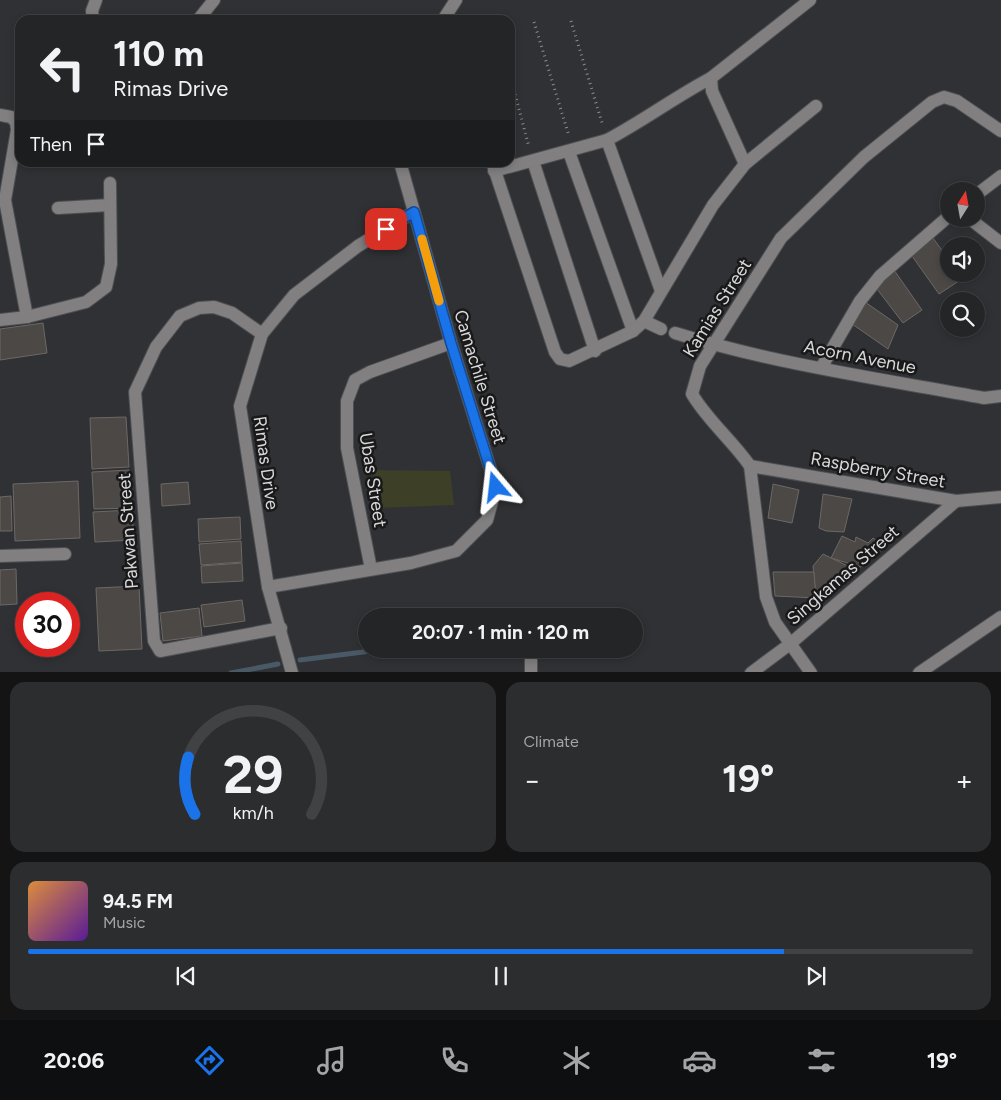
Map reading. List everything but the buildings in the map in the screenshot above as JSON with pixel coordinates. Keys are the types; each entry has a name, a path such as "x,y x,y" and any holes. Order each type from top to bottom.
{"street":[{"path":"93,15 92,11 96,0"},
{"path":"202,15 214,0"},
{"path":"446,15 456,0"},
{"path":"515,164 533,161 607,140 645,119 680,95 711,78 810,0"},
{"path":"711,78 712,91 745,164"},
{"name":"Kamias Street","path":"750,466 709,419 692,394 700,366 781,238 864,157 932,102 944,97 957,101 1001,131"},
{"path":"493,167 555,352 560,360 570,361 595,351 633,331 644,321 713,205 745,164 816,106"},
{"path":"0,116 11,116 15,121"},
{"path":"607,140 661,290"},
{"path":"15,142 5,200 27,317"},
{"path":"571,151 633,331"},
{"path":"533,161 595,351"},
{"name":"Camachile Street","path":"268,587 411,563 456,551 488,520 496,487 451,343 401,167"},
{"path":"985,188 1001,176"},
{"path":"0,320 27,317 86,302 106,287 110,264 110,183"},
{"path":"58,208 110,205"},
{"name":"Rimas Drive","path":"292,672 268,587 240,406 262,334 294,295 358,246 414,212"},
{"path":"821,368 860,301 880,276 940,224"},
{"path":"982,228 1001,243"},
{"name":"Pakwan Street","path":"262,334 232,314 214,307 199,308 180,316 156,347 135,392 154,641 160,651 281,628"},
{"path":"644,321 661,329"},
{"name":"Acorn Avenue","path":"675,333 714,345 821,368 984,398 1001,396"},
{"name":"Ubas Street","path":"371,569 347,448 347,401 355,380 370,372 451,343"},
{"path":"750,466 766,597 775,622 811,672"},
{"name":"Raspberry Street","path":"750,466 956,501 1001,497"},
{"name":"Singkamas Street","path":"751,672 790,644 956,501"},
{"path":"0,556 66,554"},
{"path":"919,672 1001,616"},
{"path":"531,658 531,672"}],"path":[{"path":"534,22 571,151"},
{"path":"571,22 607,140"},
{"path":"515,94 533,161"}],"green space":[{"path":"373,470 450,471 454,505 375,508"}],"waterway":[{"path":"300,660 358,653"},
{"path":"236,672 278,664"}],"slow traffic":[{"path":"422,239 439,301"}],"route":[{"path":"386,229 414,212 451,343 496,487"}]}
